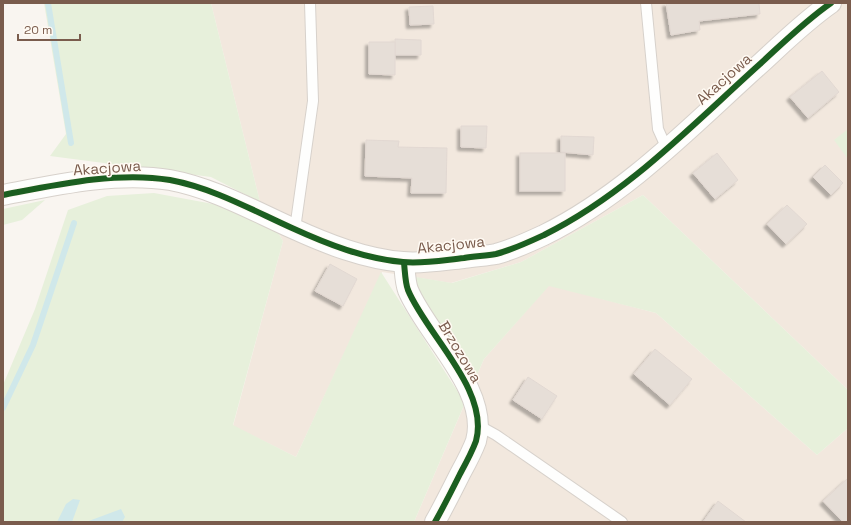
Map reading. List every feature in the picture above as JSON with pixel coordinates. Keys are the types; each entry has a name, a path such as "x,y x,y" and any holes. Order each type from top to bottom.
{"street":[{"name":"Akacjowa","path":"3,195 53,185 98,179 139,177 169,180 192,185 217,194 295,229 362,255 404,263 428,262 498,253 523,245 545,235 588,210 624,185 667,149 802,26 831,3"},
{"name":"Brzozowa","path":"404,263 407,289 463,378 477,410 478,425 476,440 470,455 435,522"}],"lane":[{"path":"295,229 313,101 310,3"},
{"path":"646,3 658,129 667,149"},
{"path":"478,425 496,434 622,522"}],"shaded area":[{"path":"211,3 848,3 848,390 643,195 521,262 451,283 382,272 296,457 233,426 283,241 260,202"},
{"path":"549,285 656,313 817,455 848,428 848,522 414,522 484,359"}],"green space":[{"path":"44,3 211,3 260,202 211,177 50,156 66,134"},
{"path":"848,129 848,159 834,140"},
{"path":"154,193 224,206 277,231 283,241 233,425 296,457 381,272 465,403 414,522 3,522 3,385 35,309 68,210 107,196"},
{"path":"643,195 848,390 848,428 817,455 656,313 549,286 484,359 474,382 416,290 416,277 452,283 521,262"},
{"path":"45,200 22,220 3,225 3,209"}],"water":[{"path":"73,499 80,500 72,522 57,522 66,504"},
{"path":"121,509 125,517 122,522 86,522"}],"building":[{"path":"666,3 759,3 760,14 699,21 700,30 671,35"},
{"path":"433,6 434,24 410,25 409,7"},
{"path":"395,39 421,40 421,55 395,55"},
{"path":"369,42 395,42 395,75 369,74"},
{"path":"822,71 839,92 808,118 790,97"},
{"path":"461,126 487,126 486,148 461,147"},
{"path":"561,136 594,137 593,155 561,152"},
{"path":"366,140 399,141 398,147 447,148 446,193 411,193 412,178 365,176"},
{"path":"520,153 565,153 565,191 520,191"},
{"path":"717,153 738,180 715,199 693,173"},
{"path":"825,165 843,183 831,195 813,177"},
{"path":"787,205 807,224 786,244 767,224"},
{"path":"330,264 357,279 343,306 315,291"},
{"path":"655,349 692,379 670,405 634,374"},
{"path":"528,377 557,396 542,419 513,400"},
{"path":"848,478 848,522 843,522 823,501"},
{"path":"718,501 746,522 703,522"}],"waterway":[{"path":"48,3 71,143"},
{"path":"3,408 33,345 74,223"}],"cycle path":[{"path":"3,195 65,183 108,178 129,177 170,180 202,188 232,200 319,240 346,250 375,258 403,262 418,262 441,261 496,254 544,235 603,200 658,157 794,32 831,3"},
{"path":"404,263 408,290 428,325 465,382 474,402 478,422 476,441 473,449 435,522"}]}
